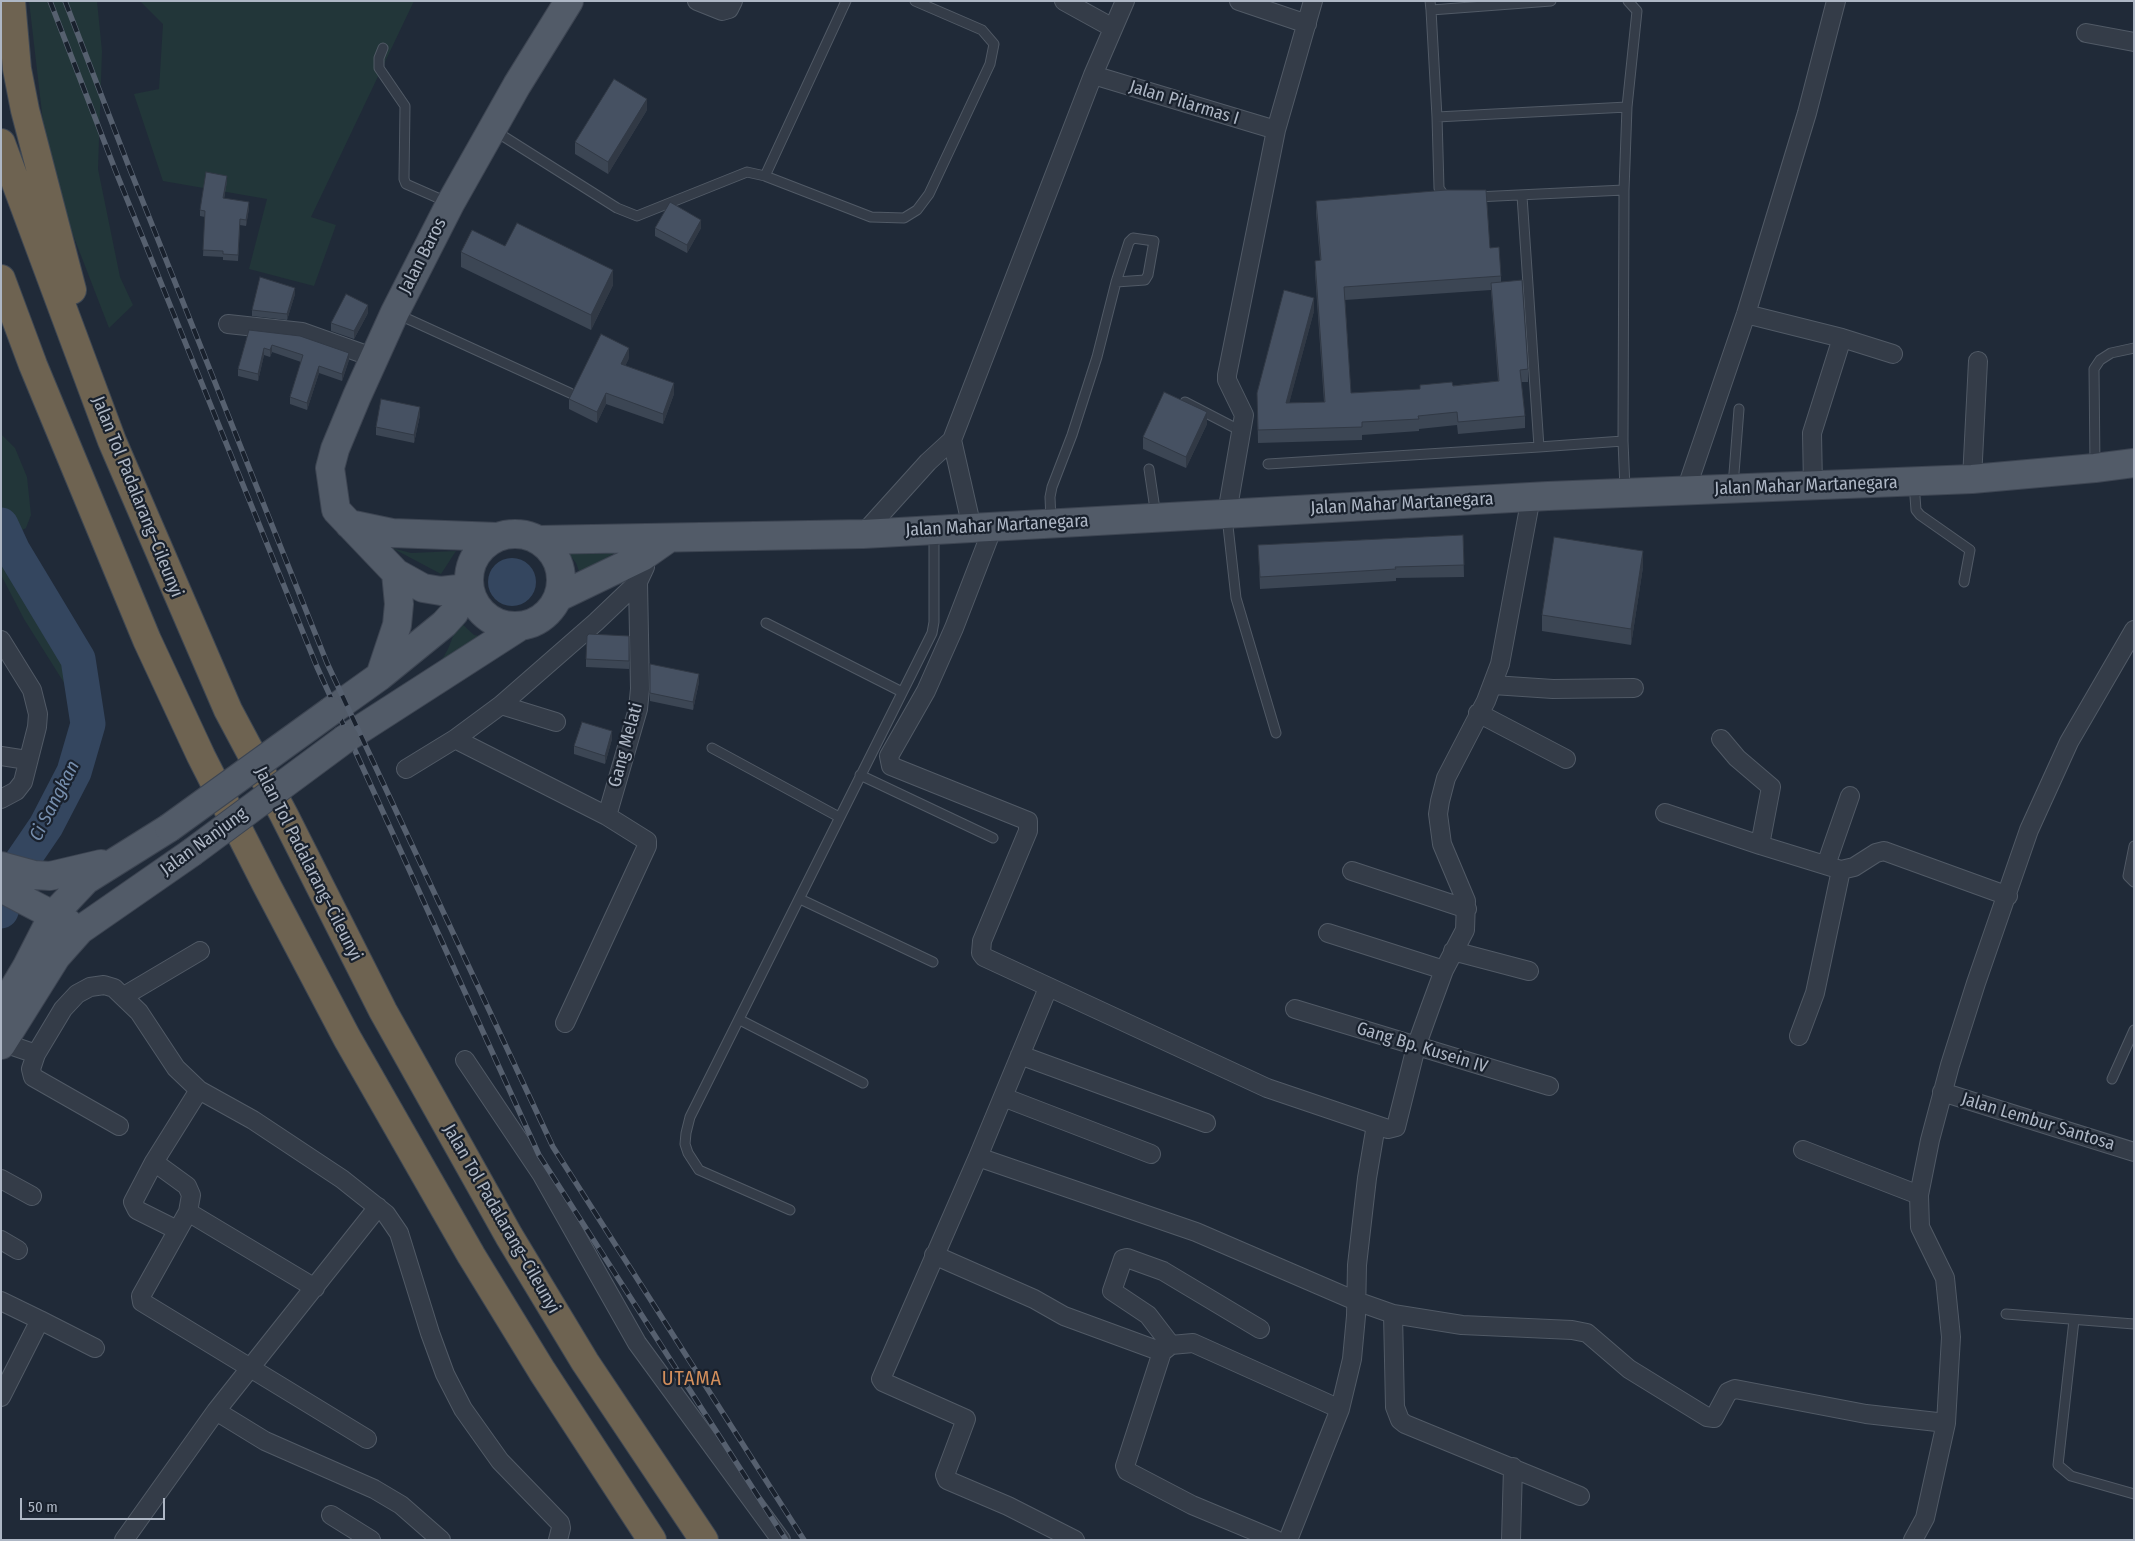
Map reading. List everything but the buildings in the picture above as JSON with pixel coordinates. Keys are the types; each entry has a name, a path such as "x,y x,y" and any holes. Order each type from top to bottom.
{"highway":[{"path":"11,1 17,69 25,110 112,441"},
{"name":"Jalan Tol Padalarang–Cileunyi","path":"1,143 112,441 228,710 284,815 382,1011 509,1236 580,1354 704,1540"},
{"path":"1,279 33,366 147,640 201,756 266,884 347,1038 471,1255 572,1418 652,1540"}],"main road":[{"name":"Jalan Baros","path":"467,588 441,592 423,588 396,573 336,510 330,468 343,428 395,312 450,204 492,129 569,1"},
{"name":"Jalan Mahar Martanegara","path":"538,540 863,534 1625,492 1972,479 2134,463"},
{"path":"349,524 392,533 498,537"},
{"path":"511,534 525,535 538,540 551,550 559,564 562,581 559,596 543,618 531,624 519,627 498,624 481,612 473,603 467,588 472,561 487,542 498,537 511,534"},
{"path":"559,596 640,569 669,538"},
{"path":"380,676 397,625 399,604 396,573"},
{"name":"Jalan Nanjung","path":"1,1010 26,968 53,915 86,880 169,828 380,676 444,624 454,613 467,588"},
{"name":"Jalan Nanjung","path":"3,1044 56,957 80,930 191,853 346,739 519,627"},
{"path":"19,887 50,876 69,873 119,859"},
{"path":"1,866 19,887 53,915 80,930"}],"street":[{"path":"697,1 722,11 729,8 733,1"},
{"path":"1064,1 1113,28"},
{"path":"863,534 928,462 952,440 1093,75 1126,1"},
{"path":"1239,1 1307,24"},
{"path":"1227,513 1244,413 1227,380 1227,375 1276,130 1313,1"},
{"path":"1686,490 1746,314 1807,113 1836,1"},
{"path":"2086,33 2134,42"},
{"name":"Jalan Pilarmas I","path":"1093,75 1276,130"},
{"path":"1746,314 1842,338 1893,354"},
{"path":"228,324 302,332 375,358"},
{"path":"1813,486 1812,433 1842,338"},
{"path":"1972,479 1978,361"},
{"path":"952,440 983,527 954,628 926,690 891,751 890,761 891,766 1028,821 1028,831 982,941 981,953 986,959 1267,1088 1388,1129 1396,1127 1416,1047 1444,970 1465,930 1466,901 1442,844 1438,814 1446,778 1493,685 1500,664 1531,497"},
{"path":"406,770 455,739 501,705 596,622 640,569"},
{"name":"Gang Melati","path":"607,816 638,709 640,689 640,569"},
{"path":"1913,1540 1925,1518 1946,1423 1951,1337 1948,1290 1942,1268 1924,1239 1920,1227 1919,1195 1942,1092 1976,983 2008,896 2029,830 2069,742 2134,630"},
{"path":"1,640 7,662 32,690 36,702 37,727 20,787 1,799"},
{"path":"1493,685 1553,689 1634,688"},
{"path":"501,705 556,722"},
{"path":"1478,713 1566,759"},
{"path":"455,739 607,816 644,838 647,846 565,1023"},
{"path":"1721,739 1753,773 1771,787 1760,845"},
{"path":"1,756 27,760"},
{"path":"1799,1036 1815,992 1834,867 1850,796"},
{"path":"1664,813 1834,867 1854,867 1876,852 1884,851 2008,896"},
{"path":"1352,871 1467,910"},
{"path":"1328,933 1444,970"},
{"path":"124,996 200,951"},
{"path":"1453,951 1529,971"},
{"path":"119,1126 33,1077 30,1069 36,1054 63,1008 77,994 90,987 104,985 114,988 124,996 138,1012 176,1068 199,1090 253,1120 342,1179 378,1207 393,1222 399,1233 433,1341 463,1409 500,1461 560,1523 561,1528 558,1540"},
{"path":"1048,988 978,1158 881,1377 882,1381 966,1418 945,1475 946,1480 1075,1540"},
{"name":"Gang Bp. Kusein IV","path":"1295,1010 1549,1086"},
{"path":"3,1044 36,1054"},
{"path":"1020,1056 1206,1123"},
{"path":"465,1060 542,1175 637,1343 781,1540"},
{"path":"178,1230 137,1210 133,1204 154,1162 199,1090"},
{"name":"Jalan Lembur Santosa","path":"1942,1092 2134,1152"},
{"path":"1003,1097 1151,1154"},
{"path":"1288,1540 1340,1409 1352,1359 1362,1216 1376,1125"},
{"path":"1803,1150 1919,1195"},
{"path":"978,1158 1196,1232 1356,1301 1393,1314 1462,1325 1582,1331 1591,1335 1629,1369 1710,1418 1714,1418 1728,1392 1735,1389 1866,1414 1946,1423"},
{"path":"154,1162 187,1186 191,1196 188,1212 141,1296 142,1302 367,1439"},
{"path":"1,1179 32,1196"},
{"path":"124,1540 216,1411 378,1207"},
{"path":"188,1212 315,1288"},
{"path":"1,1240 18,1250"},
{"path":"934,1255 1034,1299 1064,1316 1166,1349 1193,1343 1340,1409"},
{"path":"1260,1329 1163,1271 1127,1258 1123,1259 1112,1291 1148,1315 1166,1349 1125,1466 1127,1471 1192,1504 1276,1540"},
{"path":"1,1301 95,1348"},
{"path":"1393,1314 1395,1407 1400,1420 1404,1424 1580,1496"},
{"path":"1,1397 40,1320"},
{"path":"216,1411 265,1441 374,1489 401,1505 441,1540"},
{"path":"1511,1540 1513,1468"},
{"path":"331,1515 371,1540"}],"lane":[{"path":"766,176 846,1"},
{"path":"492,129 617,208 637,216 747,172 766,176 870,217 904,218 918,210 929,194 986,73 994,44 982,30 915,1"},
{"path":"1552,1 1431,6 1439,188 1443,194 1451,198 1624,190"},
{"path":"1625,492 1623,441 1624,190 1627,107 1637,11 1628,1"},
{"path":"383,48 379,58 379,68 405,106 404,178 406,184 450,204"},
{"path":"1437,117 1627,107"},
{"path":"1522,196 1539,447"},
{"path":"1051,523 1050,498 1052,487 1072,436 1116,282 1131,240 1154,240 1148,275 1145,280 1116,282"},
{"path":"395,312 570,393"},
{"path":"2095,468 2094,369 2100,360 2111,353 2134,348"},
{"path":"1185,402 1241,431"},
{"path":"1732,489 1739,409"},
{"path":"1268,464 1623,441"},
{"path":"1149,469 1156,517"},
{"path":"1914,482 1916,510 1920,515 1970,550 1964,582"},
{"path":"1227,513 1236,598 1276,733"},
{"path":"790,1210 699,1170 692,1162 685,1144 690,1117 932,633 934,622 934,530"},
{"path":"766,623 902,692"},
{"path":"712,748 839,817"},
{"path":"860,775 993,838"},
{"path":"2134,846 2128,876 2134,882"},
{"path":"800,899 933,962"},
{"path":"740,1020 863,1083"},
{"path":"2112,1079 2134,1030"},
{"path":"2006,1314 2134,1324"},
{"path":"2074,1320 2058,1465 2071,1476 2134,1494"}],"green space":[{"path":"29,1 97,1 102,51 98,169 120,277 133,305 109,328 63,209 45,139"},
{"path":"140,1 414,1 311,217 336,225 314,286 249,269 267,199 163,181 134,94 159,89 163,24"},
{"path":"1,434 15,448 27,477 31,515 26,528 15,534 1,548"},
{"path":"563,546 621,549 580,574 576,563"},
{"path":"1,548 69,655 75,679 73,697 24,619 1,575"},
{"path":"392,548 411,553 456,551 441,574"},
{"path":"459,621 474,635 485,637 433,676 448,649"}],"water":[{"path":"507,558 517,558 529,565 536,577 536,587 529,599 517,606 507,606 499,602 492,595 488,587 488,577 492,569 499,562"}],"waterway":[{"name":"Ci Sangkan","path":"1,525 13,551 78,659 88,724 74,772 46,826 18,867 1,911"}],"railway":[{"path":"50,1 116,172 317,667 539,1155 786,1540"},
{"path":"65,1 129,167 327,663 553,1147 804,1540"}],"district":[{"name":"UTAMA","path":"692,1379"}]}
